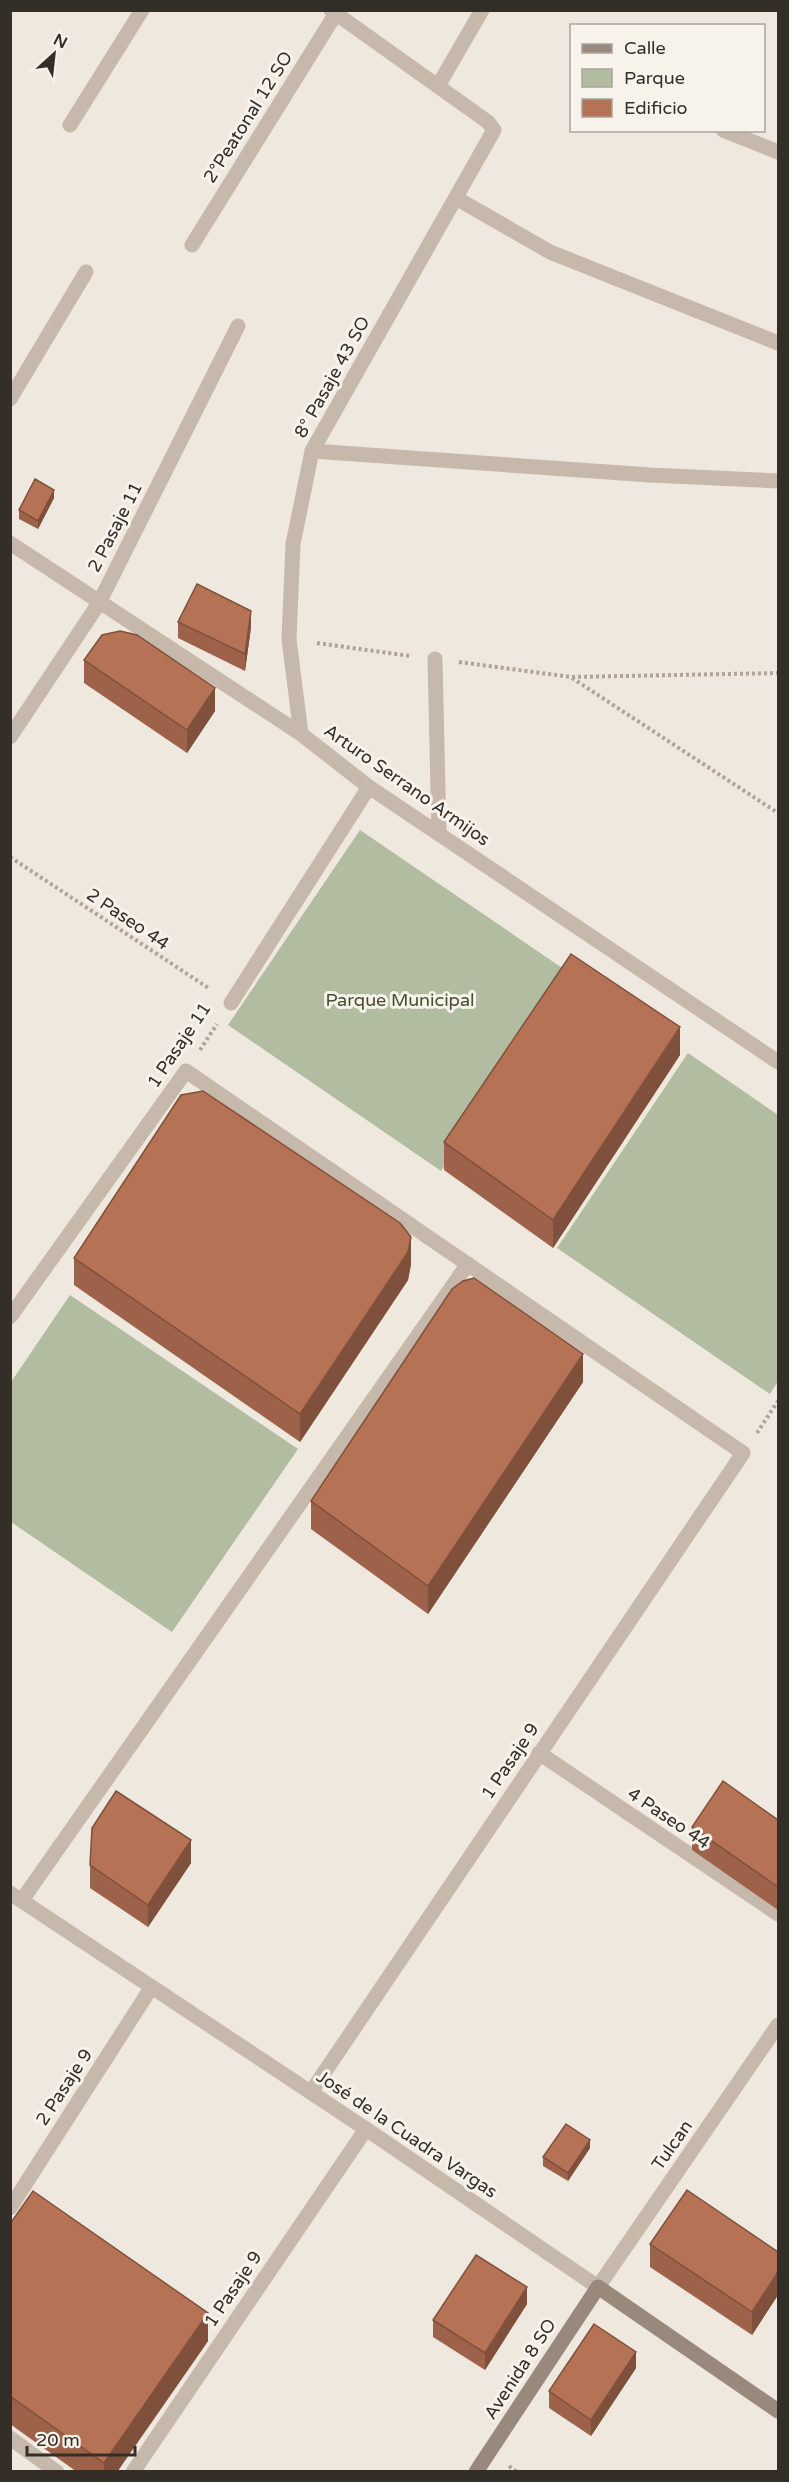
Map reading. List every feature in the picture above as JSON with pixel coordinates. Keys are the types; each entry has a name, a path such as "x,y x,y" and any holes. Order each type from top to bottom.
{"street":[{"path":"70,125 142,10"},
{"path":"438,86 482,10"},
{"name":"8° Pasaje 43 SO","path":"301,734 289,639 293,544 312,451 494,130 488,122 335,12"},
{"name":"2°Peatonal 12 SO","path":"192,245 335,12"},
{"path":"728,132 778,152"},
{"path":"456,198 550,252 778,342"},
{"path":"10,399 86,272"},
{"name":"2 Pasaje 11","path":"10,737 99,603 238,326"},
{"path":"312,451 650,475 778,481"},
{"name":"Arturo Serrano Armijos","path":"10,543 301,734 369,787 778,1062"},
{"path":"435,659 439,834"},
{"name":"1 Pasaje 11","path":"231,1003 369,787"},
{"path":"186,1071 743,1454"},
{"name":"1 Pasaje 11","path":"10,1317 186,1071"},
{"path":"16,1896 468,1264"},
{"name":"1 Pasaje 9","path":"311,2092 538,1753 743,1454"},
{"name":"4 Paseo 44","path":"538,1753 778,1914"},
{"name":"José de la Cuadra Vargas","path":"16,1896 366,2129 778,2411"},
{"name":"2 Pasaje 9","path":"10,2208 151,1988"},
{"name":"Tulcan","path":"598,2287 778,2025"},
{"name":"1 Pasaje 9","path":"133,2472 366,2129"},
{"name":"Avenida 8 SO","path":"476,2472 598,2287"},
{"path":"10,2438 57,2472"}],"path":[{"path":"289,639 571,677 778,673"},
{"path":"571,677 778,813"},
{"name":"2 Paseo 44","path":"10,857 231,1003"},
{"name":"1 Pasaje 11","path":"186,1071 231,1003"},
{"path":"743,1454 778,1401"}],"green space":[{"name":"Parque Municipal","path":"360,830 571,974 441,1171 228,1025"},
{"path":"688,1053 778,1115 778,1381 770,1394 557,1248"},
{"path":"70,1295 298,1449 172,1632 11,1522 11,1382"}],"building":[{"path":"35,479 54,490 38,521 19,510"},
{"path":"197,584 251,611 245,654 178,622"},
{"path":"120,631 137,635 215,688 187,730 84,660 102,635"},
{"path":"571,954 680,1027 553,1220 444,1142"},
{"path":"203,1091 400,1223 411,1237 408,1252 300,1414 74,1258 181,1095"},
{"path":"474,1278 583,1354 428,1586 311,1501 452,1289 463,1281"},
{"path":"723,1781 778,1820 778,1887 692,1827"},
{"path":"116,1791 191,1840 148,1905 90,1865 92,1828"},
{"path":"566,2124 590,2140 568,2173 543,2157"},
{"path":"687,2190 778,2252 778,2272 752,2312 650,2244"},
{"path":"33,2191 208,2313 104,2463 10,2396 10,2224"},
{"path":"476,2255 527,2287 485,2353 433,2320"},
{"path":"594,2324 636,2352 591,2420 549,2391"}]}
